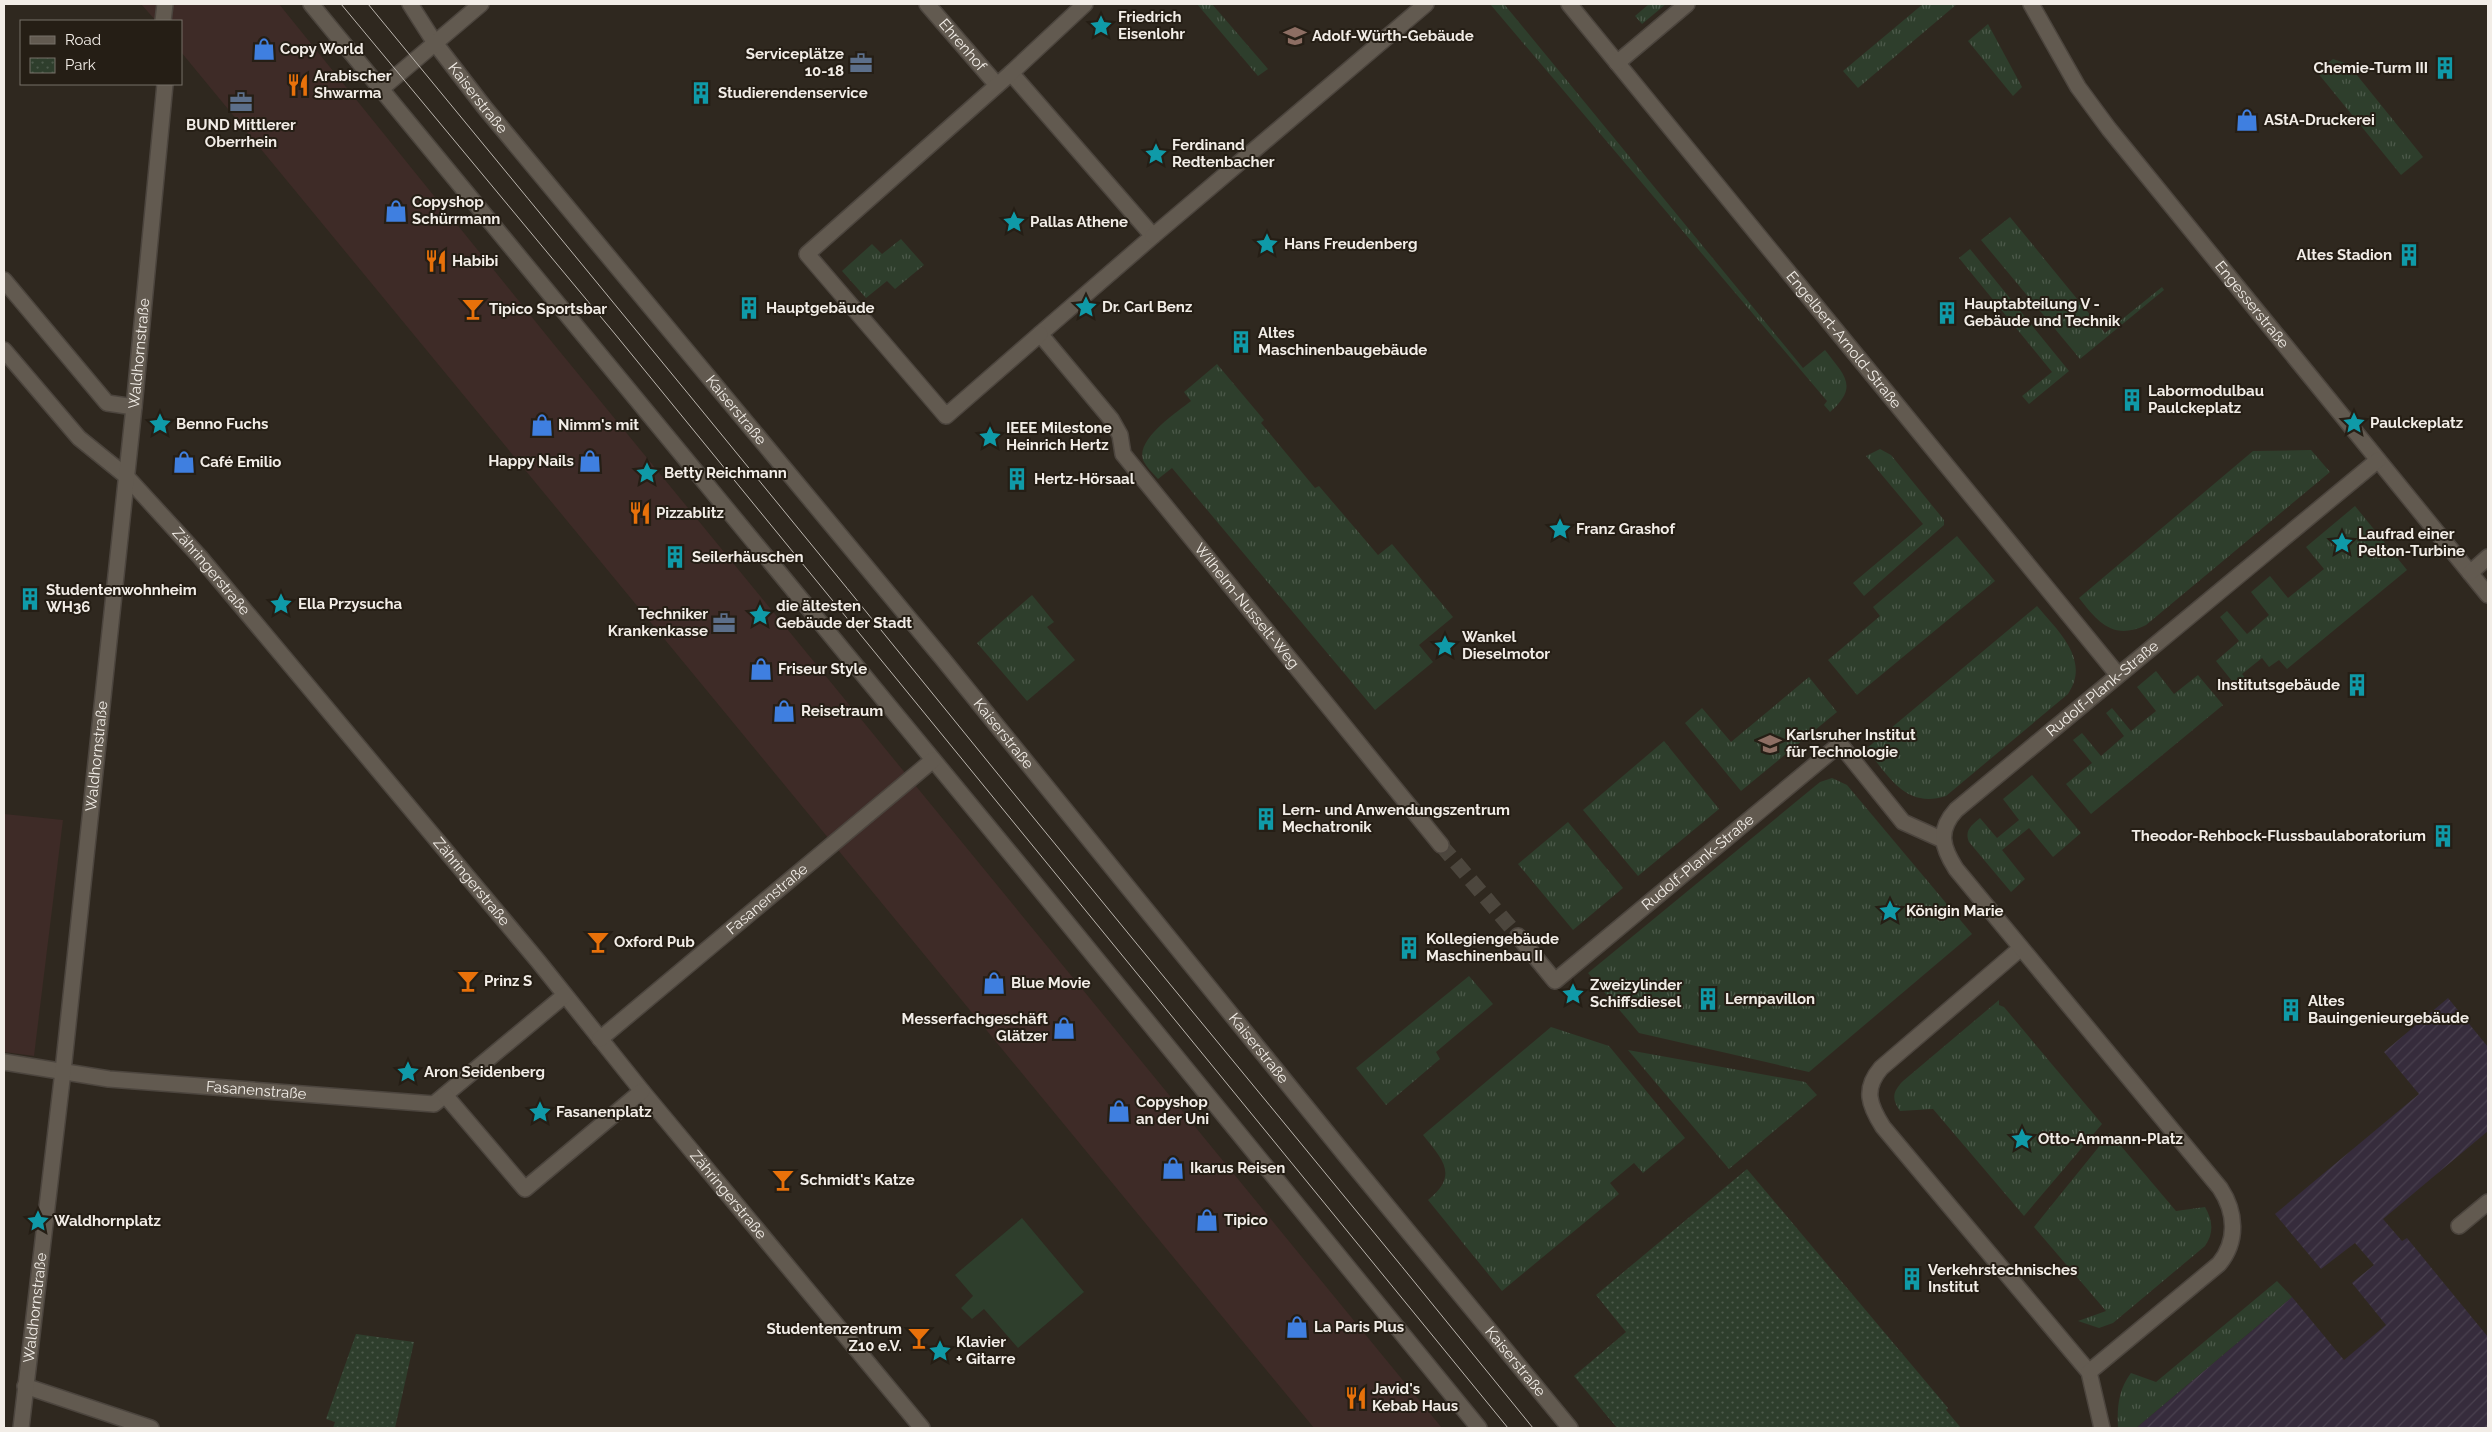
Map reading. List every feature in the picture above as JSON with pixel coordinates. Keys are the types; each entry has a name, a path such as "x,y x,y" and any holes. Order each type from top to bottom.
{"street":[{"path":"163,20 165,4"},
{"path":"310,4 933,760 1479,1428"},
{"name":"Kaiserstraße","path":"410,4 435,43 504,131 936,650 1333,1140 1570,1428"},
{"path":"381,89 481,4"},
{"name":"Ehrenhof","path":"927,4 998,85"},
{"path":"1085,4 1011,74 807,254 946,416 1153,236 1426,4"},
{"name":"Engelbert-Arnold-Straße","path":"1569,4 2118,675"},
{"path":"1618,63 1687,4"},
{"name":"Engesserstraße","path":"2031,4 2078,87 2109,130 2488,595"},
{"path":"1011,74 1153,236"},
{"name":"Waldhornstraße","path":"21,1428 63,1071 134,407 165,85"},
{"path":"4,280 107,402 134,407"},
{"name":"Wilhelm-Nusselt-Weg","path":"1040,334 1111,419 1120,435 1123,454 1440,845"},
{"name":"Zähringerstraße","path":"4,350 79,438 126,476 200,557 922,1428"},
{"name":"Rudolf-Plank-Straße","path":"1518,936 1555,981 1840,744 1903,822 1943,840 1948,819 1956,810 2378,460"},
{"path":"2470,573 2488,557"},
{"name":"Fasanenstraße","path":"600,1039 933,760"},
{"path":"1943,840 1956,869 2220,1188 2226,1198 2232,1219 2232,1244 2219,1264 2089,1372"},
{"path":"2021,948 1881,1068 1873,1078 1869,1089 1871,1104 1883,1127 2089,1372 2102,1428"},
{"path":"565,995 445,1095 525,1190 642,1091"},
{"path":"4,1062 63,1071"},
{"name":"Fasanenstraße","path":"63,1071 109,1078 434,1104 445,1095"},
{"path":"2459,1226 2488,1202"},
{"path":"25,1386 151,1428"}],"shaded area":[{"path":"141,4 279,4 552,342 1442,1428 1314,1428 182,53 182,20 155,20"},
{"path":"4,814 63,820 34,1056 4,1052"},
{"path":"2448,998 2488,1047 2488,1131 2383,1219 2402,1241 2407,1238 2488,1337 2488,1428 2136,1428 2292,1297 2344,1360 2386,1325 2352,1283 2374,1265 2355,1243 2321,1269 2275,1214 2419,1094 2384,1052"}],"green space":[{"path":"1197,4 1212,4 1268,69 1258,76"},
{"path":"1490,4 1504,4 1803,368 1825,350 1846,381 1844,395 1830,412 1824,405 1827,401"},
{"path":"1649,4 1666,4 1642,24 1635,16"},
{"path":"1923,4 1957,4 1858,88 1843,71"},
{"path":"1988,24 2022,87 2013,96 1968,41"},
{"path":"2333,59 2348,64 2423,157 2401,175 2317,72"},
{"path":"2010,217 2105,333 2162,287 2164,290 2080,359 1981,240"},
{"path":"901,239 924,265 895,289 887,281 866,298 842,271 872,244 882,254"},
{"path":"1970,249 2069,371 2029,404 2022,396 2052,372 1959,258"},
{"path":"1217,364 1264,420 1261,423 1315,488 1319,486 1378,555 1392,544 1453,617 1419,645 1433,662 1375,710 1172,468 1158,479 1143,460 1142,452 1151,435 1191,401 1184,392"},
{"path":"1880,449 1891,455 1944,520 1944,525 1864,596 1853,583 1923,524 1866,456"},
{"path":"2311,450 2330,472 2146,625 2124,631 2115,630 2093,615 2079,598 2253,451"},
{"path":"2355,506 2407,570 2287,669 2279,660 2269,667 2262,658 2242,674 2250,684 2240,691 2216,661 2239,641 2220,617 2227,611 2247,634 2269,615 2251,592 2270,576 2288,598 2324,569 2306,547"},
{"path":"1957,536 1995,581 1857,695 1828,660 1880,616 1873,607"},
{"path":"1032,595 1054,622 1047,627 1075,660 1027,701 977,643"},
{"path":"2037,606 2062,636 2074,658 2076,669 2074,681 2068,694 1946,796 1932,799 1919,798 1899,788 1866,749"},
{"path":"2156,671 2174,694 2198,675 2223,705 2091,814 2066,784 2092,763 2073,740 2082,733 2101,756 2124,736 2106,713 2112,708 2131,731 2156,711 2137,687"},
{"path":"1809,677 1837,712 1741,791 1685,723 1702,708 1731,742"},
{"path":"1664,741 1719,809 1638,876 1583,810"},
{"path":"2032,775 2081,833 2053,857 2029,828 2002,850 2025,879 2011,892 1969,842 1967,834 1974,823 1980,818 1997,838 2019,820 2003,799"},
{"path":"1832,778 1847,785 1972,934 1809,1072 1639,1033 1588,973 1820,782"},
{"path":"1568,822 1623,888 1573,930 1518,864"},
{"path":"1469,976 1493,1004 1436,1052 1440,1059 1386,1105 1356,1068"},
{"path":"1999,1000 1999,1005 2004,1007 2102,1124 2024,1216 1933,1109 1900,1111 1894,1099 1897,1088 1903,1081"},
{"path":"1551,1027 1609,1046 1685,1138 1643,1173 1634,1163 1610,1183 1619,1194 1502,1291 1428,1200 1438,1191 1443,1183 1445,1168 1437,1152 1423,1135"},
{"path":"1628,1050 1805,1082 1817,1095 1729,1169"},
{"path":"2110,1133 2176,1211 2205,1207 2210,1217 2211,1232 2205,1246 2113,1323 2099,1328 2078,1321 2106,1311 2034,1227"},
{"path":"1747,1169 1948,1408 1946,1410 1961,1428 1617,1428 1574,1376 1626,1332 1596,1295"},
{"path":"1022,1218 1084,1292 1018,1348 984,1309 972,1319 961,1308 973,1296 955,1275"},
{"path":"2277,1281 2292,1297 2136,1428 2118,1428 2119,1399 2123,1386 2131,1373 2156,1382"},
{"path":"356,1334 414,1342 395,1428 333,1428 335,1422 326,1419"}],"tunnel":[{"path":"1441,845 1518,936"}],"tram line":[{"path":"341,4 615,334 1508,1428"},
{"path":"368,4 1533,1428"}],"place":[{"name":"Friedrich Eisenlohr","path":"1101,26"},
{"name":"Adolf-Würth-Gebäude","path":"1295,36"},
{"name":"Copy World","path":"264,49"},
{"name":"Serviceplätze 10-18","path":"861,63"},
{"name":"Chemie-Turm III","path":"2445,68"},
{"name":"Arabischer Shwarma","path":"298,85"},
{"name":"Studierendenservice","path":"701,93"},
{"name":"BUND Mittlerer Oberrhein","path":"241,102"},
{"name":"AStA-Druckerei","path":"2247,120"},
{"name":"Ferdinand Redtenbacher","path":"1156,154"},
{"name":"Copyshop Schürrmann","path":"396,211"},
{"name":"Pallas Athene","path":"1014,222"},
{"name":"Hans Freudenberg","path":"1267,244"},
{"name":"Altes Stadion","path":"2409,255"},
{"name":"Habibi","path":"436,261"},
{"name":"Dr. Carl Benz","path":"1086,307"},
{"name":"Hauptgebäude","path":"749,308"},
{"name":"Tipico Sportsbar","path":"473,309"},
{"name":"Hauptabteilung V - Gebäude und Technik","path":"1947,313"},
{"name":"Altes Maschinenbaugebäude","path":"1241,342"},
{"name":"Labormodulbau Paulckeplatz","path":"2132,400"},
{"name":"Paulckeplatz","path":"2354,423"},
{"name":"Benno Fuchs","path":"160,424"},
{"name":"Nimm's mit","path":"542,425"},
{"name":"IEEE Milestone Heinrich Hertz","path":"990,437"},
{"name":"Happy Nails","path":"590,461"},
{"name":"Café Emilio","path":"184,462"},
{"name":"Betty Reichmann","path":"647,473"},
{"name":"Hertz-Hörsaal","path":"1017,479"},
{"name":"Pizzablitz","path":"640,513"},
{"name":"Franz Grashof","path":"1560,529"},
{"name":"Laufrad einer Pelton-Turbine","path":"2342,543"},
{"name":"Seilerhäuschen","path":"675,557"},
{"name":"Studentenwohnheim WH36","path":"30,599"},
{"name":"Ella Przysucha","path":"281,604"},
{"name":"die ältesten Gebäude der Stadt","path":"760,615"},
{"name":"Techniker Krankenkasse","path":"724,623"},
{"name":"Wankel Dieselmotor","path":"1445,646"},
{"name":"Friseur Style","path":"761,669"},
{"name":"Institutsgebäude","path":"2357,685"},
{"name":"Reisetraum","path":"784,711"},
{"name":"Karlsruher Institut für Technologie","path":"1770,744"},
{"name":"Lern- und Anwendungszentrum Mechatronik","path":"1266,819"},
{"name":"Theodor-Rehbock-Flussbaulaboratorium","path":"2443,836"},
{"name":"Königin Marie","path":"1890,911"},
{"name":"Oxford Pub","path":"598,942"},
{"name":"Kollegiengebäude Maschinenbau II","path":"1409,948"},
{"name":"Prinz S","path":"468,981"},
{"name":"Blue Movie","path":"994,983"},
{"name":"Zweizylinder Schiffsdiesel","path":"1573,994"},
{"name":"Lernpavillon","path":"1708,999"},
{"name":"Altes Bauingenieurgebäude","path":"2291,1010"},
{"name":"Messerfachgeschäft Glätzer","path":"1064,1028"},
{"name":"Aron Seidenberg","path":"408,1072"},
{"name":"Copyshop an der Uni","path":"1119,1111"},
{"name":"Fasanenplatz","path":"540,1112"},
{"name":"Otto-Ammann-Platz","path":"2022,1139"},
{"name":"Ikarus Reisen","path":"1173,1168"},
{"name":"Schmidt's Katze","path":"783,1180"},
{"name":"Tipico","path":"1207,1220"},
{"name":"Waldhornplatz","path":"38,1221"},
{"name":"Verkehrstechnisches Institut","path":"1912,1279"},
{"name":"La Paris Plus","path":"1297,1327"},
{"name":"Studentenzentrum Z10 e.V.","path":"919,1338"},
{"name":"Klavier + Gitarre","path":"940,1351"},
{"name":"Javid's Kebab Haus","path":"1356,1398"}]}
